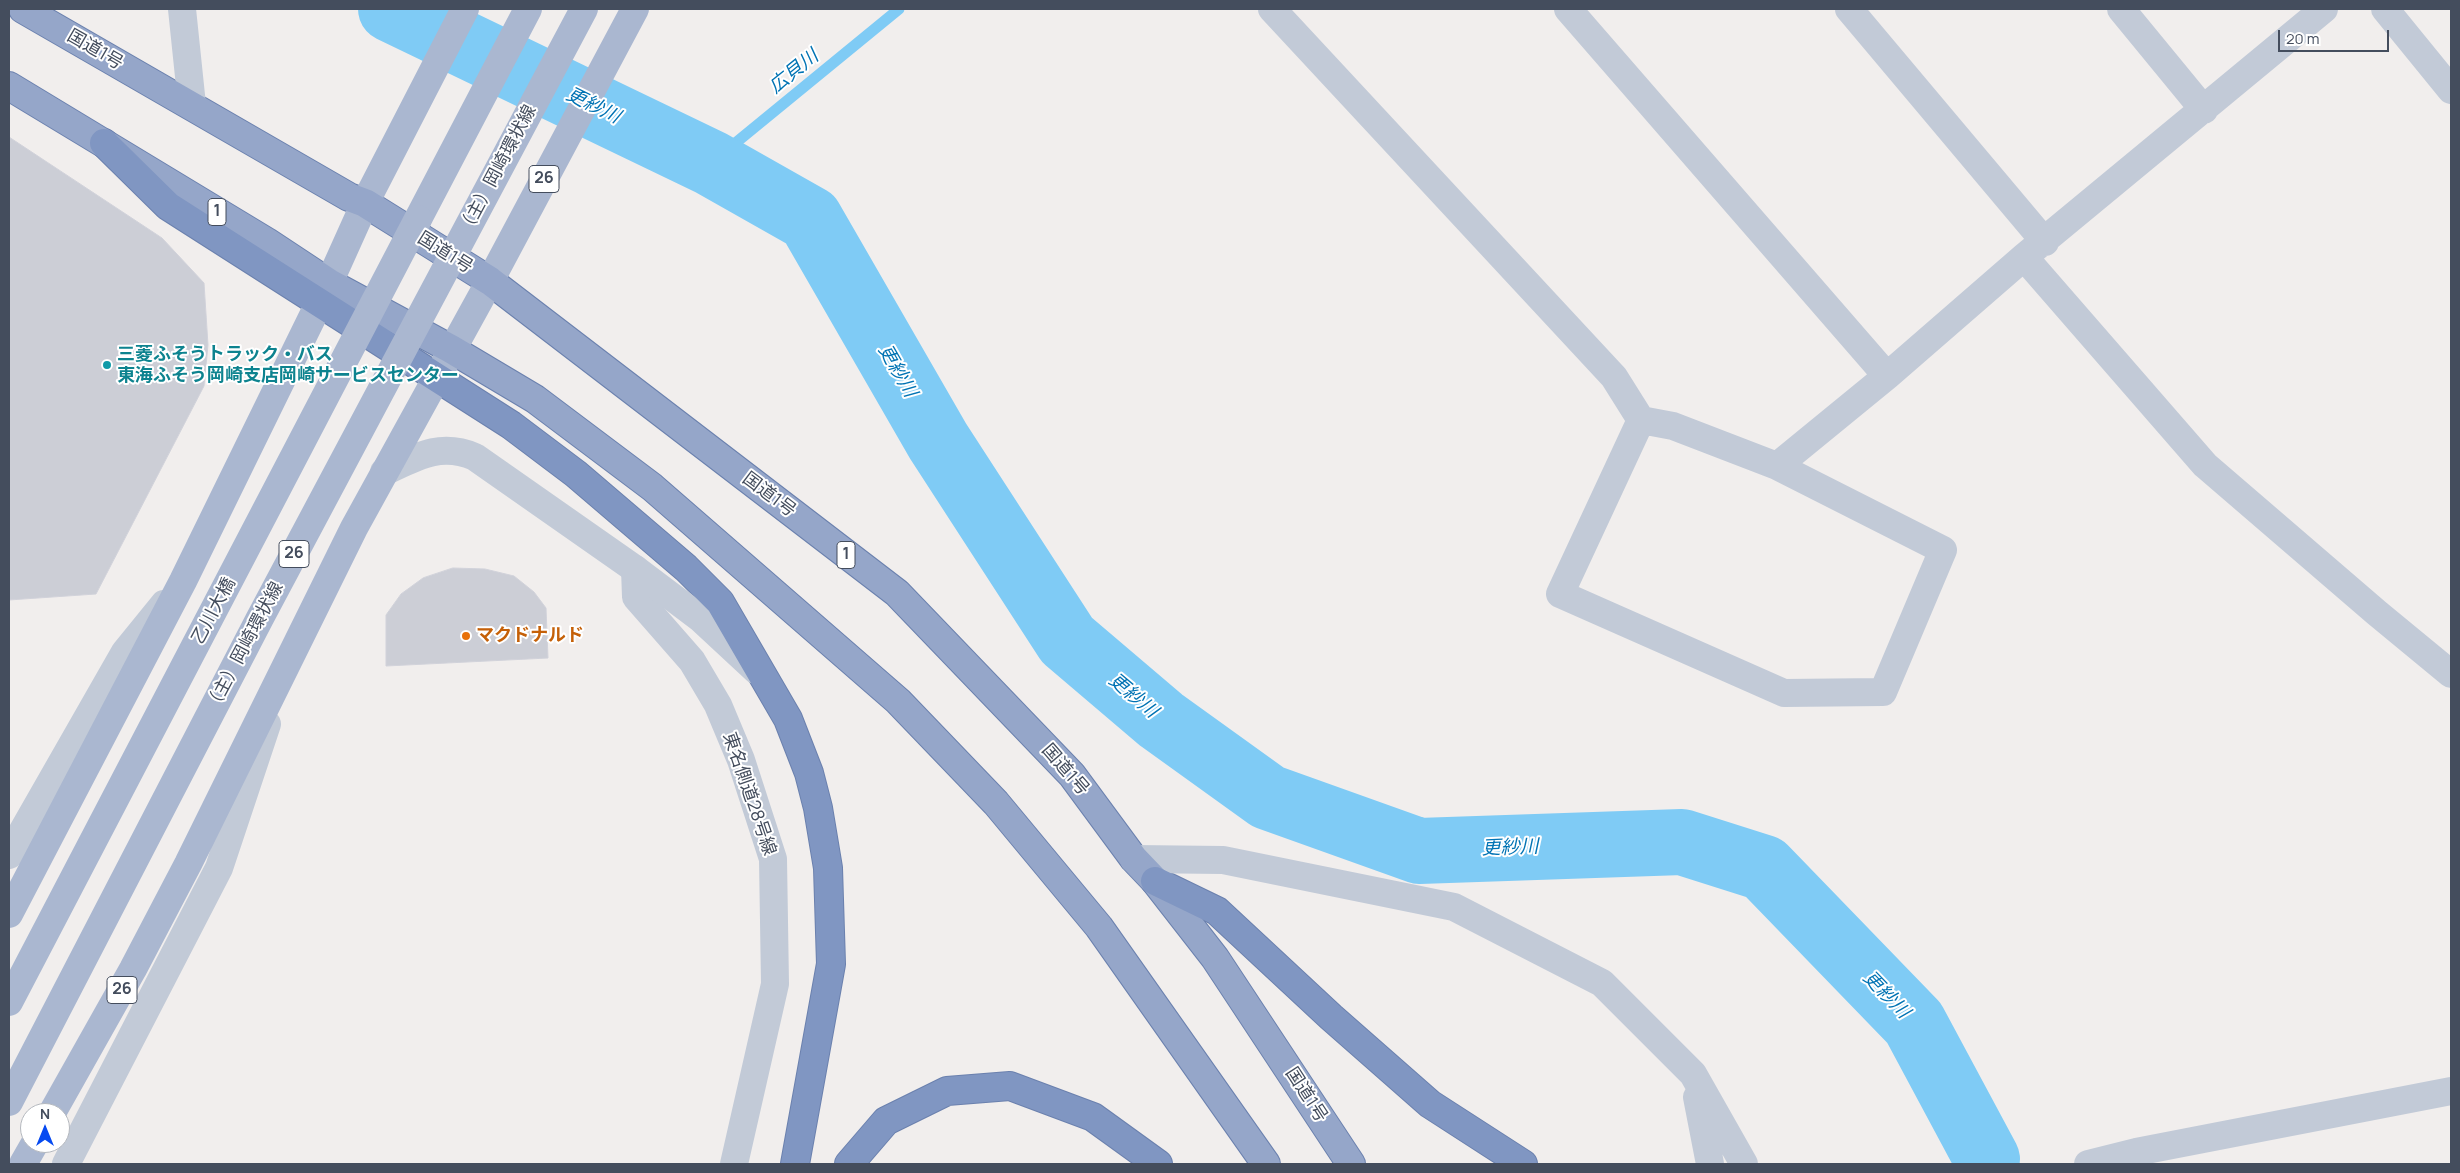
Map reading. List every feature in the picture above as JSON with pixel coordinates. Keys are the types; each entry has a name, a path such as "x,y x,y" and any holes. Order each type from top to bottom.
{"highway":[{"name":"国道1号","path":"23,9 349,197 365,203 490,281 897,593 1072,775 1134,859 1155,880 1215,958 1351,1164"},
{"path":"9,86 104,142 168,206 324,292 451,349 535,399 603,448 652,487 898,701 996,803 1099,927 1266,1164"},
{"path":"324,292 436,376 511,424 561,463 686,568 720,602 788,720 809,772 818,808 828,868 831,964 795,1164"},
{"path":"1155,880 1217,911 1330,1018 1430,1104 1523,1164"},
{"path":"849,1164 886,1120 947,1091 1010,1086 1093,1117 1158,1164"}],"main road":[{"path":"9,914 183,581 324,292 365,203 465,9"},
{"name":"乙川大橋","path":"9,1002 528,9"},
{"name":"（主）岡崎環状線","path":"9,1102 260,618 584,9"},
{"name":"26","path":"58,1103 133,969 188,864 384,472 490,281 635,9"},
{"path":"23,1164 29,1153"}],"street":[{"path":"182,9 192,105"},
{"path":"1272,9 1614,377 1642,420 1674,426 1777,466 1943,550 1883,692 1784,693 1560,594 1642,420"},
{"path":"1568,9 1887,376"},
{"path":"1849,9 2034,250 2206,465 2377,613 2451,674"},
{"path":"2121,9 2204,110"},
{"path":"1777,466 2324,9"},
{"path":"2385,9 2451,90"},
{"path":"384,472 429,452 460,450 493,468 635,569 700,618 765,678"},
{"name":"東名側道28号線","path":"635,569 636,597 692,661 718,705 741,760 773,859 775,984 734,1164"},
{"path":"9,855 125,652 183,581"},
{"path":"66,1164 219,868 285,668"},
{"path":"1134,859 1223,860 1454,907 1602,983 1693,1074 1744,1164"},
{"path":"1693,1074 1710,1164"},
{"path":"2088,1164 2136,1152 2451,1091"}],"building":[{"name":"三菱ふそうトラック・バス 東海ふそう岡崎支店岡崎サービスセンター","path":"9,137 162,238 204,283 208,345 204,386 96,594 9,600"},
{"name":"マクドナルド","path":"453,568 485,569 514,576 534,592 546,608 548,658 386,666 386,615 401,594 423,578"}],"waterway":[{"name":"更紗川","path":"391,9 711,163 810,219 938,441 1067,640 1161,720 1268,797 1419,851 1682,842 1764,868 1914,1023 1987,1159"},
{"name":"広貝川","path":"711,163 899,9"}],"place":[{"name":"三菱ふそうトラック・バス 東海ふそう岡崎支店岡崎サービスセンター","path":"107,365"},
{"name":"マクドナルド","path":"466,636"}]}
